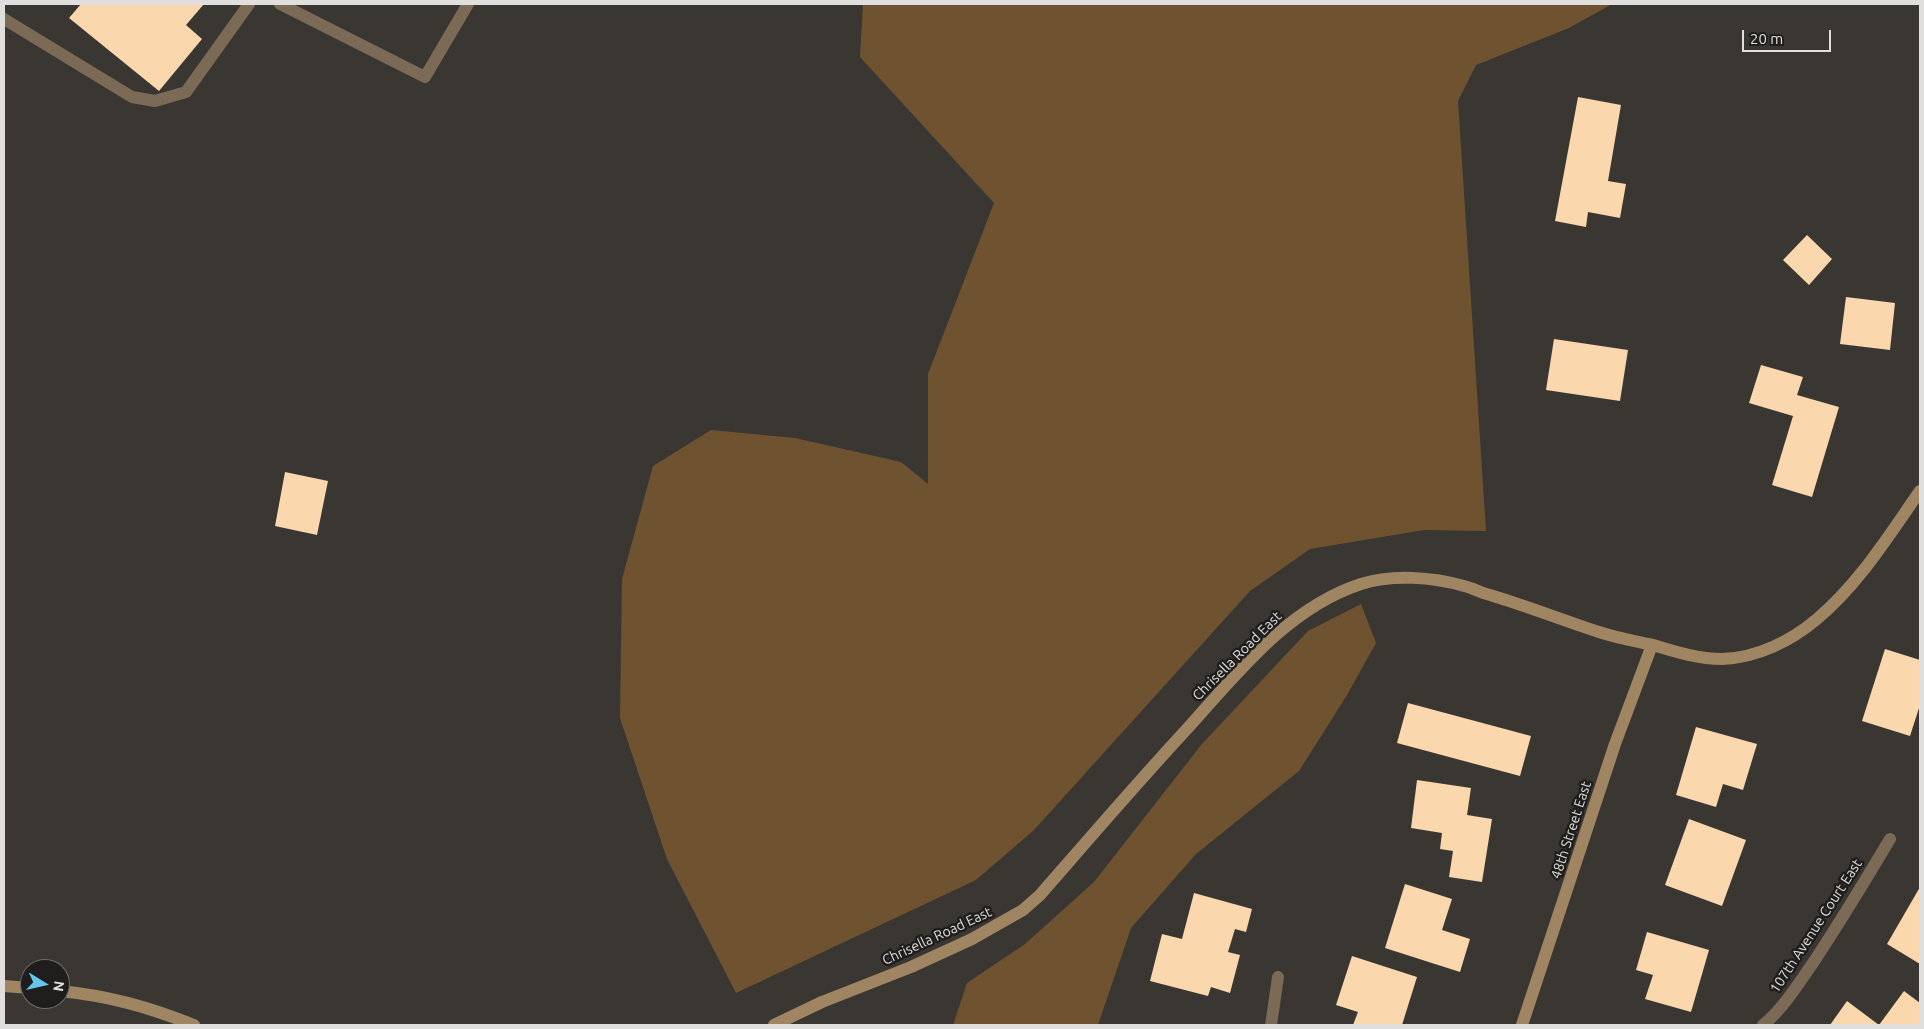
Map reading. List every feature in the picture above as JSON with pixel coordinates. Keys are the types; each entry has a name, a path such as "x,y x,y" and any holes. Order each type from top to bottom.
{"street":[{"path":"4,19 132,96 155,101 186,92 249,4"},
{"path":"280,4 425,77 468,4"},
{"name":"Chrisella Road East","path":"774,1025 822,1002 911,968 964,943 1023,910 1040,895 1245,665 1288,625 1317,603 1362,584 1395,578 1420,578 1463,585 1601,633 1699,658 1725,659 1756,654 1777,646 1816,620 1867,565 1920,491"},
{"name":"48th Street East","path":"1522,1025 1615,744 1652,645"},
{"name":"107th Avenue Court East","path":"1762,1025 1771,1019 1796,988 1833,933 1890,839"},
{"path":"1272,1025 1278,977"},
{"path":"4,986 20,987"},
{"path":"70,992 97,995 126,1002 155,1010 194,1025"}],"shaded area":[{"path":"863,4 1612,4 1569,28 1476,65 1458,101 1486,531 1424,530 1310,549 1250,591 1034,830 976,880 736,993 667,859 620,718 622,579 653,466 711,430 795,438 901,462 928,484 928,374 994,203 860,57"},
{"path":"1361,604 1376,643 1347,695 1299,771 1196,854 1131,928 1098,1025 953,1025 967,983 1025,944 1094,882 1202,744 1308,631"}],"building":[{"path":"81,4 204,4 186,25 202,39 159,91 69,18"},
{"path":"1578,97 1621,105 1608,181 1626,184 1620,218 1588,212 1586,227 1555,221"},
{"path":"1807,235 1832,259 1809,285 1783,260"},
{"path":"1846,297 1895,303 1890,350 1840,344"},
{"path":"1554,339 1628,350 1620,401 1546,390"},
{"path":"1761,365 1803,377 1797,395 1839,407 1812,497 1772,485 1793,416 1749,403"},
{"path":"285,472 328,481 317,535 275,526"},
{"path":"1885,649 1920,660 1920,705 1910,736 1862,721"},
{"path":"1408,703 1531,736 1520,776 1397,743"},
{"path":"1696,727 1757,744 1743,790 1723,784 1716,807 1676,795"},
{"path":"1417,780 1471,788 1467,815 1492,819 1482,882 1449,877 1453,851 1440,849 1442,833 1411,828"},
{"path":"1689,819 1746,840 1722,906 1665,885"},
{"path":"1405,884 1452,899 1442,930 1470,939 1460,972 1385,948"},
{"path":"1920,887 1920,964 1887,944"},
{"path":"1194,893 1252,909 1246,932 1235,929 1228,952 1240,955 1230,993 1211,987 1208,996 1150,981 1162,934 1182,939"},
{"path":"1647,932 1709,950 1691,1012 1645,999 1653,975 1636,970"},
{"path":"1352,956 1417,977 1402,1025 1353,1025 1358,1012 1336,1005"},
{"path":"1904,991 1920,1003 1920,1025 1879,1025"},
{"path":"1847,1001 1879,1025 1830,1025"}]}
